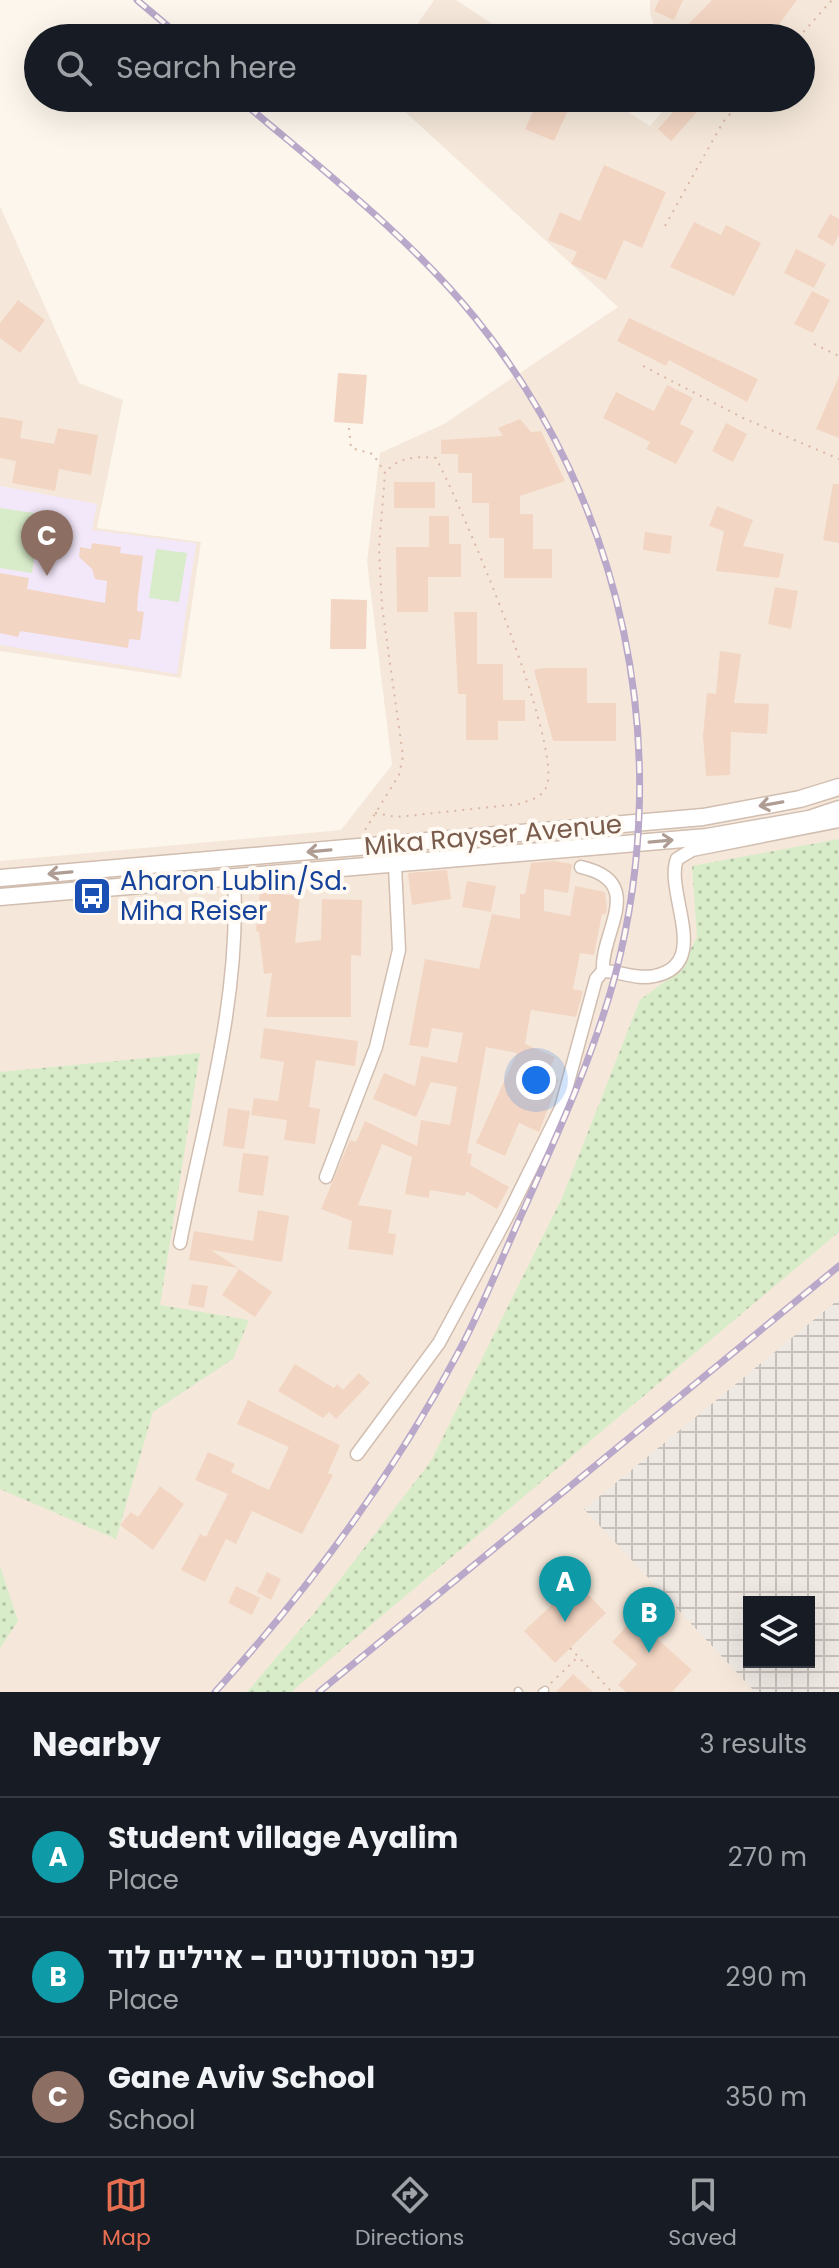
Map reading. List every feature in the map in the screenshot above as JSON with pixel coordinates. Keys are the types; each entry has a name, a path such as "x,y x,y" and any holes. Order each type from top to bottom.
{"street":[{"name":"Mika Rayser Avenue","path":"0,878 703,817 800,799 839,787"},
{"name":"Mika Rayser Avenue","path":"0,897 395,866 707,837 809,819 839,809"},
{"path":"603,971 655,976 675,965 684,943 674,873 677,859 683,854 839,821"},
{"path":"326,1177 376,1047 399,950 395,866"},
{"path":"357,1454 439,1343 561,1108 596,979 603,971 618,903 616,891 599,873 581,867"},
{"path":"180,1243 229,994 236,916 234,879"}],"path":[{"path":"811,24 832,0"},
{"path":"665,226 723,122 732,112"},
{"path":"814,344 839,356"},
{"path":"643,366 743,418 839,459"},
{"path":"349,428 351,448 373,454 385,473"},
{"path":"354,848 375,813 399,775 403,756 381,591 379,548 385,473 392,464 417,456 436,458 457,498 541,722 550,770 547,788 537,798 519,804 397,817 375,813"},
{"path":"570,1648 612,1692"},
{"path":"544,1691 578,1657"}],"shaded area":[{"path":"434,0 456,0 493,24 418,24"},
{"path":"650,0 839,0 839,1692 0,1692 0,861 341,830 392,765 367,562 380,453 444,424 618,307 405,112 628,112 650,126 662,112 815,112 815,24 654,24"},
{"path":"0,206 79,383 123,400 97,528 201,542 181,678 0,651"},
{"path":"0,486 97,504 92,530 196,543 177,674 0,645"},
{"path":"839,1299 839,1692 755,1692 584,1509"}],"green space":[{"path":"0,508 41,514 32,573 0,568"},
{"path":"156,549 187,553 179,602 149,598"},
{"path":"839,839 839,1232 291,1692 247,1692 315,1612 431,1461 562,1198 640,1000 680,970 697,937 692,866"},
{"path":"200,1053 160,1305 249,1320 233,1359 153,1412 116,1539 0,1489 0,1072"},
{"path":"0,1566 18,1621 0,1648"}],"building":[{"path":"659,0 683,0 674,20 654,11"},
{"path":"712,0 797,0 779,24 689,24"},
{"path":"533,112 567,112 554,141 525,129"},
{"path":"673,112 697,112 671,141 658,129"},
{"path":"604,165 666,192 642,248 624,240 606,280 571,264 577,252 548,240 560,212 580,221"},
{"path":"830,214 839,219 839,235 833,246 817,237"},
{"path":"694,222 721,235 726,225 761,243 734,296 670,267"},
{"path":"796,249 826,264 814,288 784,273"},
{"path":"812,291 830,300 813,333 794,324"},
{"path":"18,300 45,320 20,353 0,338 0,323"},
{"path":"629,318 758,379 747,402 669,360 666,366 617,341"},
{"path":"338,373 367,375 363,424 334,422"},
{"path":"839,376 839,438 816,429"},
{"path":"667,385 693,398 680,424 694,431 676,464 646,449 650,442 603,418 616,392 654,411"},
{"path":"0,417 23,421 20,438 54,444 58,428 98,435 91,475 59,469 55,491 12,483 16,461 0,458"},
{"path":"520,419 531,432 541,431 565,481 520,496 520,514 533,514 533,549 552,549 552,578 504,578 504,538 489,538 489,503 472,503 472,473 458,473 458,454 441,454 441,440 503,436 498,428"},
{"path":"726,423 747,434 733,462 712,451"},
{"path":"394,482 435,482 435,508 394,508"},
{"path":"833,484 839,484 839,543 823,540"},
{"path":"717,506 753,520 743,546 784,554 779,578 716,571 724,531 709,526"},
{"path":"429,516 449,516 449,544 461,544 461,577 428,577 428,612 397,612 396,547 429,547"},
{"path":"645,532 672,536 670,554 643,550"},
{"path":"92,543 121,547 120,553 143,556 137,611 144,612 140,640 129,639 128,648 20,631 18,637 0,633 0,573 29,578 27,589 105,603 107,581 95,579 92,569 79,557 80,547 91,549"},
{"path":"775,587 798,591 791,629 768,624"},
{"path":"331,599 367,600 366,649 330,649"},
{"path":"454,612 477,612 477,664 503,664 503,700 525,700 525,721 498,721 498,740 466,740 466,694 458,694"},
{"path":"720,651 741,654 734,703 769,704 767,734 731,732 730,775 706,776 703,736 707,693 716,694"},
{"path":"587,668 587,703 616,703 616,741 553,741 534,670"},
{"path":"554,861 572,864 568,893 544,889 544,911 570,916 575,886 605,892 607,909 606,914 602,914 594,955 580,953 573,989 583,991 576,1017 531,1010 525,1044 555,1057 547,1075 559,1080 539,1132 519,1123 505,1156 476,1143 517,1053 486,1047 467,1153 472,1154 470,1165 509,1187 497,1209 466,1191 465,1196 430,1190 429,1198 405,1194 412,1157 382,1144 358,1205 392,1210 388,1233 396,1234 393,1255 348,1249 352,1221 321,1209 350,1140 356,1142 365,1121 417,1146 421,1120 450,1125 457,1087 431,1082 416,1117 373,1099 384,1073 415,1086 421,1056 457,1063 463,1033 432,1028 428,1048 409,1045 425,959 479,969 492,914 520,919 520,894 525,894 531,863"},
{"path":"447,870 451,899 412,905 408,873"},
{"path":"467,881 496,886 491,912 462,907"},
{"path":"260,892 300,896 295,943 321,940 322,899 362,900 361,956 351,955 351,1017 266,1017 272,973 264,974 259,932 256,931"},
{"path":"264,1028 358,1041 355,1066 316,1060 309,1107 320,1109 315,1144 284,1140 287,1120 251,1115 254,1098 278,1101 284,1062 260,1058"},
{"path":"228,1108 250,1111 244,1149 223,1146"},
{"path":"243,1153 269,1156 263,1196 238,1192"},
{"path":"258,1210 289,1216 282,1262 211,1250 238,1268 189,1260 194,1231 253,1241"},
{"path":"239,1269 272,1292 255,1317 222,1295"},
{"path":"192,1284 208,1286 204,1308 188,1305"},
{"path":"295,1364 334,1388 337,1384 343,1390 359,1373 370,1383 336,1419 329,1412 323,1418 278,1391"},
{"path":"248,1400 340,1445 328,1473 333,1475 302,1534 252,1511 236,1544 226,1539 205,1582 181,1570 200,1534 206,1537 228,1494 195,1480 208,1452 235,1464 231,1472 269,1490 289,1447 237,1424"},
{"path":"160,1486 184,1504 153,1550 120,1525 131,1512 138,1517"},
{"path":"267,1572 281,1579 271,1600 257,1592"},
{"path":"576,1582 606,1613 555,1663 524,1631"},
{"path":"236,1586 260,1598 252,1615 228,1603"},
{"path":"634,1618 692,1670 672,1692 626,1692 618,1685 637,1664 612,1642"},
{"path":"573,1674 593,1692 556,1692"}],"railway":[{"path":"137,0 165,24"},
{"path":"215,1692 284,1613 347,1530 406,1444 476,1318 562,1123 606,1006 632,890 639,803 636,716 624,631 601,548 569,467 527,391 476,319 422,259 362,203 255,112"},
{"path":"319,1692 839,1266"}],"place":[{"name":"Gane Aviv School","path":"47,576"},
{"name":"Aharon Lublin/Sd. Miha Reiser","path":"92,896"},
{"name":"Student village Ayalim","path":"565,1622"},
{"name":"כפר הסטודנטים - איילים לוד","path":"649,1653"}]}
